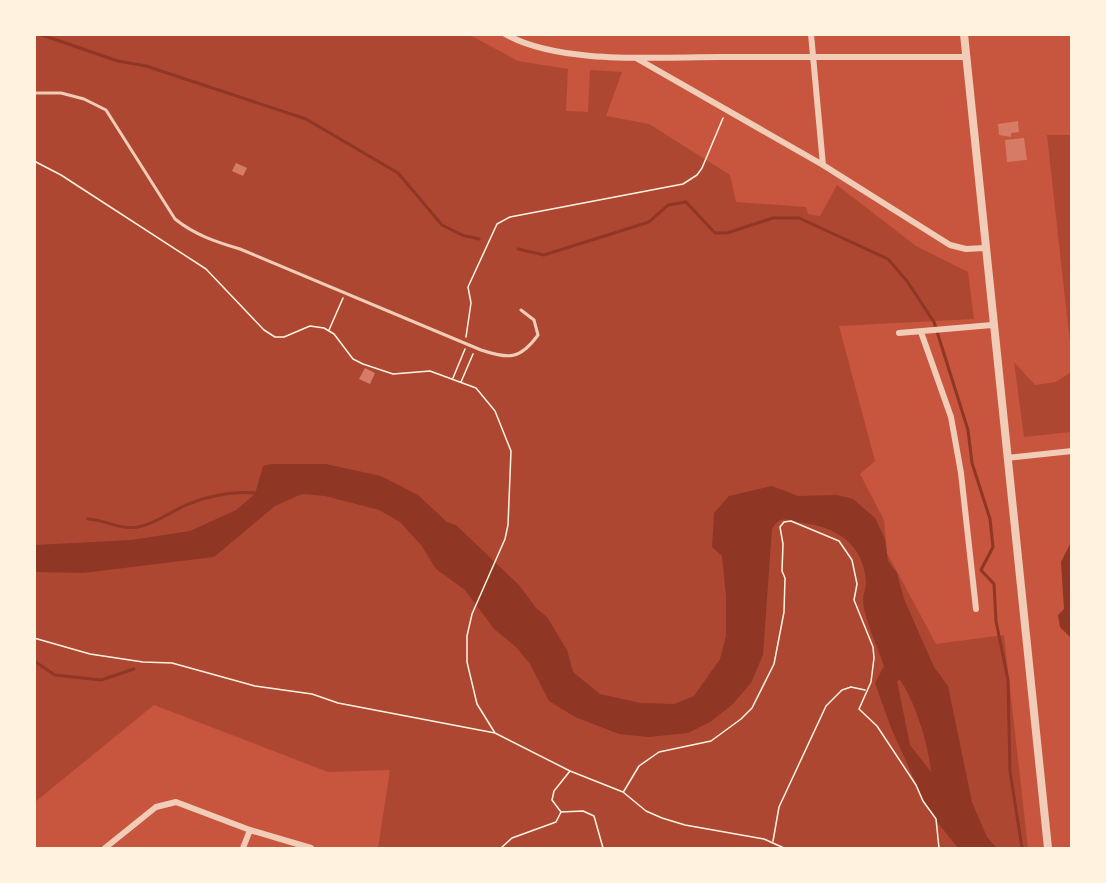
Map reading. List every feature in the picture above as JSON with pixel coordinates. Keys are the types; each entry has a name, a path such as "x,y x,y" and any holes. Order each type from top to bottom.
{"street":[{"path":"505,34 519,42 558,53 634,57 966,57"},
{"path":"811,34 823,165"},
{"path":"964,34 992,325 1048,849"},
{"path":"634,57 823,165 950,245 966,249 985,248"},
{"path":"899,333 992,325"},
{"path":"921,332 951,417 962,473 976,609"},
{"path":"1007,458 1071,451"},
{"path":"105,849 156,807 176,802 250,830 311,849"},
{"path":"243,849 250,830"}],"lane":[{"path":"34,93 61,93 84,99 106,110 164,204 175,219 189,230 475,348 505,358 526,351 538,335 534,320 521,309"}],"path":[{"path":"453,379 466,344 471,303 468,287 497,224 510,217 683,184 697,175 702,168 728,110"},
{"path":"34,161 61,175 206,269 264,330 275,337 284,337 310,326 328,330 353,358 380,371 410,374 430,371 476,388 486,397 495,411 511,451 508,525 499,553 472,614 467,636 471,684 486,720 495,733"},
{"path":"328,330 345,293"},
{"path":"461,382 475,348"},
{"path":"624,792 639,766 659,752 711,741 752,708 774,664 784,612 785,578 782,571 783,544 780,527 784,522 791,521 839,541 852,560 857,584 854,600 873,647 874,658 871,682 859,710 877,726 916,784 923,801 936,819 939,849"},
{"path":"34,638 90,654 142,662 172,663 255,686 312,694 338,703 495,733 570,771 624,792 646,811 662,818 773,842 784,849"},
{"path":"773,842 779,807 826,706 842,690 857,687 866,690"},
{"path":"561,812 552,800 554,791 570,771"},
{"path":"561,812 583,811 594,816 603,849"},
{"path":"501,849 513,838 556,822 561,812"}],"shaded area":[{"path":"35,35 470,35 518,61 568,69 566,111 588,112 590,70 622,72 606,116 649,124 730,175 736,202 806,207 808,214 820,216 837,185 916,246 968,272 974,319 839,326 875,461 860,474 884,520 887,553 936,644 1004,635 1028,848 378,848 390,770 328,772 154,705 35,802"},
{"path":"1047,135 1071,135 1071,348 1068,325"},
{"path":"1014,362 1035,385 1056,382 1071,372 1071,432 1024,437"},
{"path":"326,464 381,476 418,495 447,522 456,525 519,585 536,608 547,617 567,650 573,672 600,694 641,703 674,704 694,696 720,659 726,636 726,596 722,556 712,547 714,513 729,496 772,486 798,496 837,495 853,499 875,518 885,539 888,561 897,573 904,599 934,667 948,686 972,802 987,837 997,848 958,848 929,812 891,728 875,683 884,666 864,608 866,582 860,558 846,540 815,525 782,520 772,529 763,655 751,683 732,705 710,722 688,733 648,737 619,734 575,717 549,701 530,664 516,647 494,629 465,590 436,569 421,545 400,522 379,510 325,496 302,494 275,506 214,557 83,573 35,572 35,545 131,540 190,531 236,510 255,494 263,466","holes":["900,680 920,724 931,772 910,745 897,681"]},
{"path":"1071,542 1071,638 1060,627 1058,615 1064,609 1061,562"}],"building":[{"path":"1018,121 1019,132 1011,133 1011,137 999,135 998,124"},
{"path":"1024,138 1027,160 1007,162 1005,140"},
{"path":"236,163 247,168 243,176 232,171"},
{"path":"365,368 375,373 370,384 359,379"}],"waterway":[{"path":"39,34 118,61 146,66 306,119 398,173 442,225 462,235 479,239"},
{"path":"518,249 544,255 649,222 668,205 686,202 715,233 727,233 773,218 799,218 888,259 907,281 934,322 968,430 972,463 990,519 993,547 981,570 994,584 996,621 1008,680 1010,771 1022,848"},
{"path":"88,519 131,528 138,527 203,499 228,494 255,493"},
{"path":"34,661 55,675 101,680 134,669"}]}
